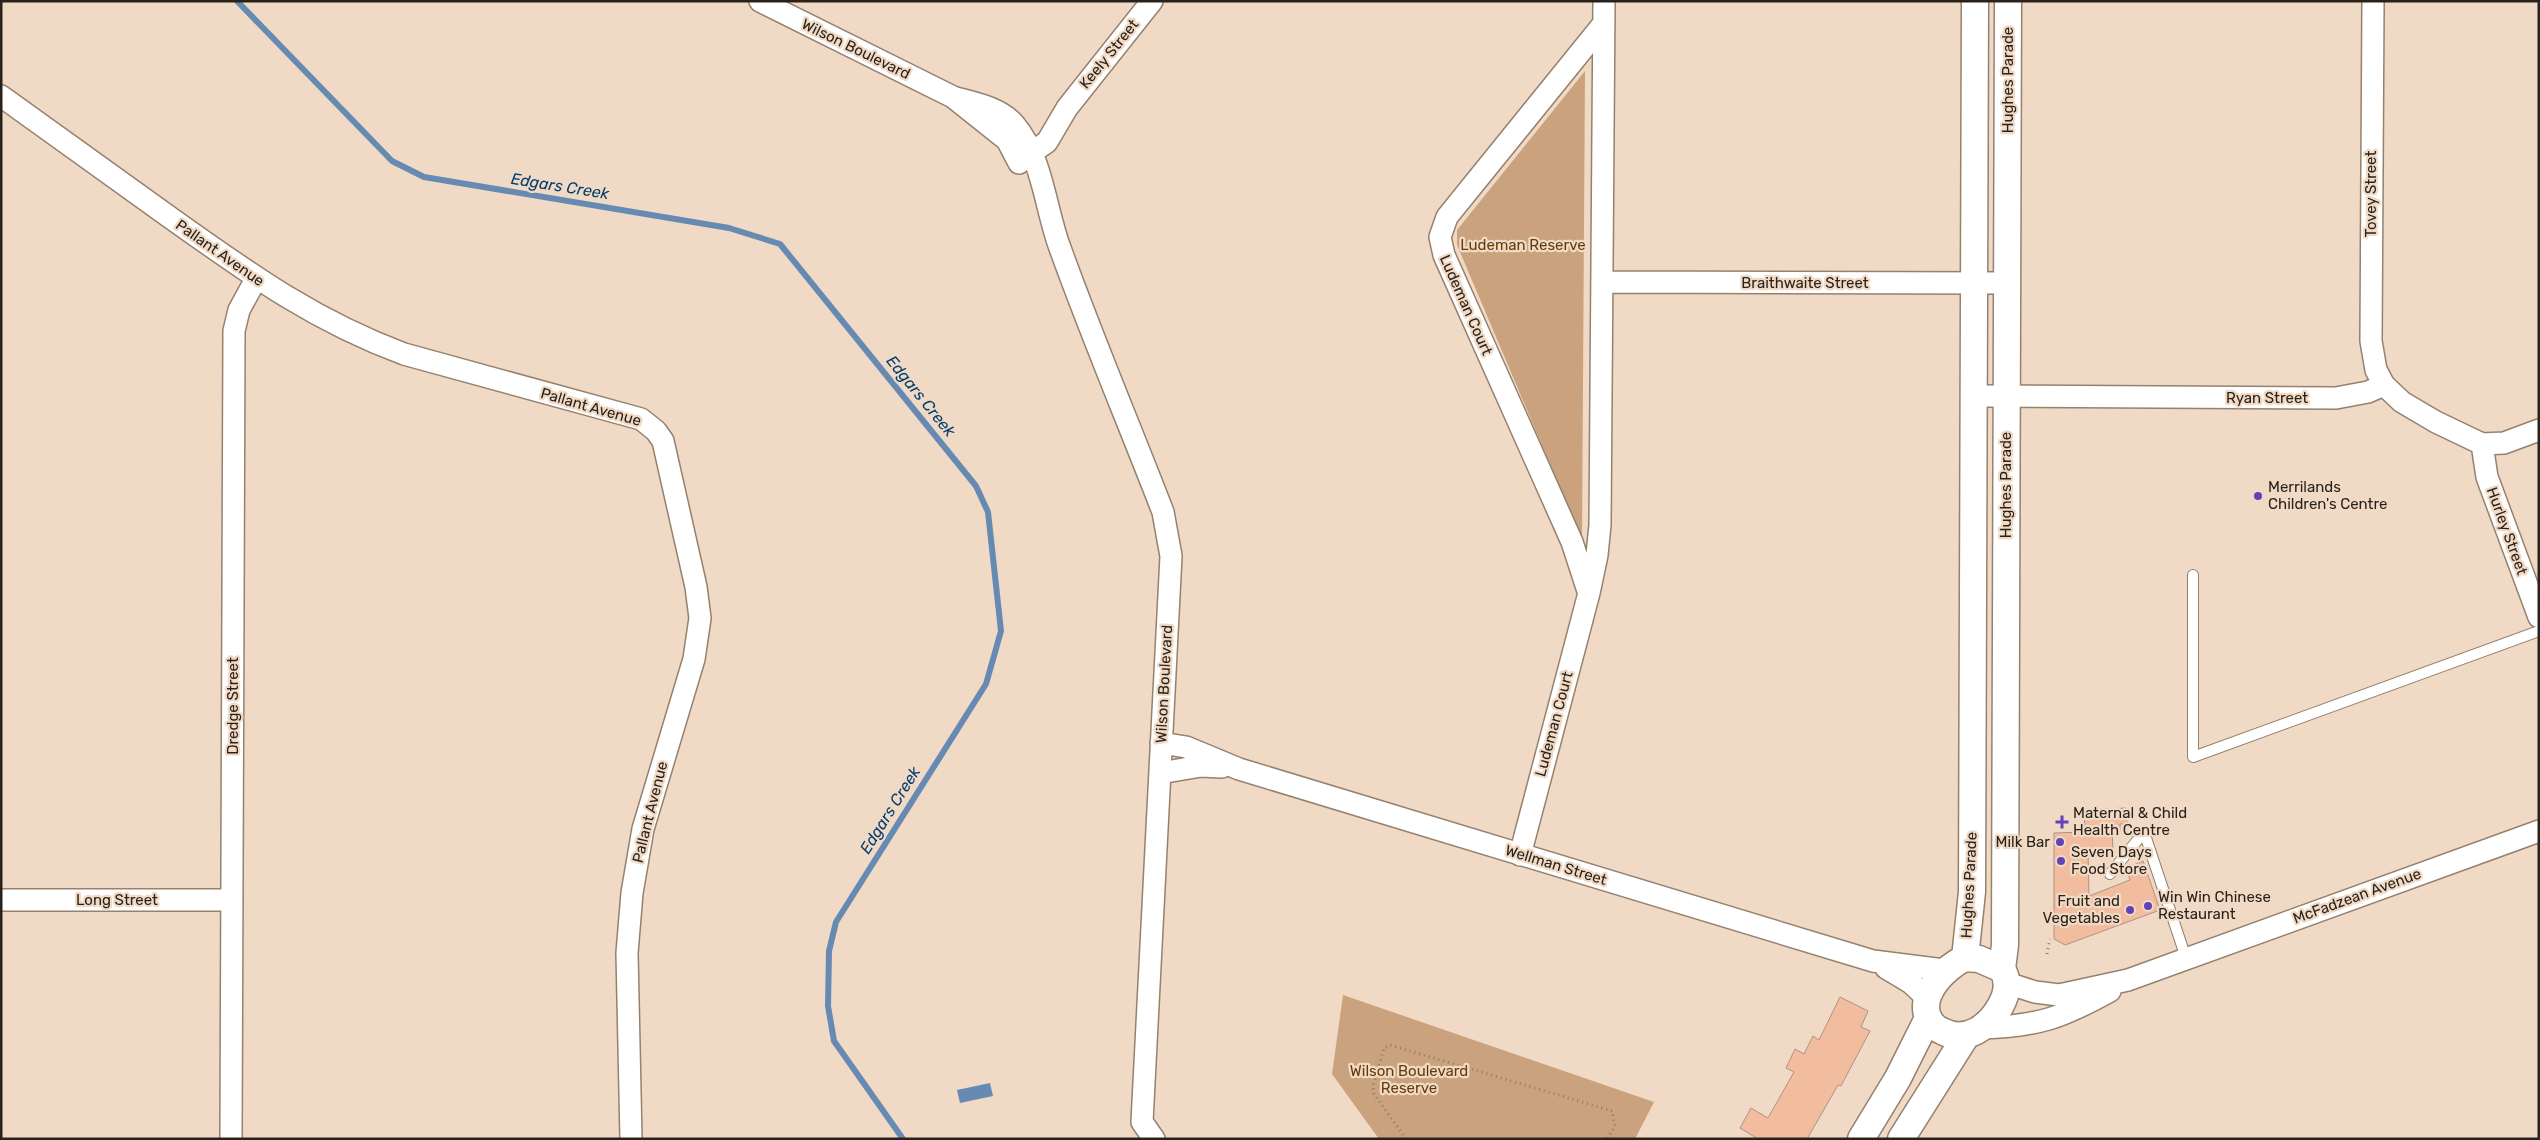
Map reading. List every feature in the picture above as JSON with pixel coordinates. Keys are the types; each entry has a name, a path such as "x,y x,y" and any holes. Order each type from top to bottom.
{"street":[{"name":"Wilson Boulevard","path":"760,1 953,97 1007,140 1024,150 1034,204 1059,246 1163,512 1171,556 1142,1122 1154,1139"},
{"name":"Keely Street","path":"1024,150 1047,142 1067,108 1152,1"},
{"name":"Ludeman Court","path":"1520,854 1589,593 1597,555 1600,525 1604,1"},
{"name":"Hughes Parade","path":"1955,964 1972,892 1975,1"},
{"name":"Hughes Parade","path":"2005,976 2008,1"},
{"name":"Tovey Street","path":"2373,1 2370,341 2376,370 2384,385"},
{"name":"Ludeman Court","path":"1589,593 1572,542 1444,255 1440,237 1447,217 1604,23"},
{"name":"Pallant Avenue","path":"1,96 256,279 302,308 372,342 451,368 641,419 656,431 663,441 696,587 700,618 694,659 643,828 632,893 627,953 631,1139"},
{"name":"Dredge Street","path":"231,1139 234,331 239,310 256,279"},
{"name":"Braithwaite Street","path":"1602,282 2008,283"},
{"name":"Ryan Street","path":"1974,396 2336,398 2368,392 2384,385"},
{"path":"2384,385 2402,402 2436,422 2482,444 2504,443 2539,430"},
{"name":"Hurley Street","path":"2482,444 2487,477 2539,617"},
{"name":"Wellman Street","path":"1161,743 1186,747 1239,768 1873,960 1955,964"},
{"name":"Wellman Street","path":"1160,773 1201,766 1239,768"},
{"name":"McFadzean Avenue","path":"2005,976 2035,992 2059,995 2128,980 2536,830"},
{"name":"Long Street","path":"1,900 232,900"},
{"path":"1861,1139 1898,1078 1928,1009 1935,982 1955,964 1979,959 2005,976 1999,1008 1974,1032 1901,1139"},
{"name":"Wellman Street","path":"1873,960 1911,983 1928,1009"},
{"name":"McFadzean Avenue","path":"1974,1032 2019,1027 2049,1020 2076,1010 2128,980"},
{"path":"1928,1009 1931,1024 1949,1035 1974,1032"}],"lane":[{"path":"2193,575 2193,757 2539,631"},
{"path":"2110,874 2144,832 2186,958"}],"path":[{"path":"2047,954 2050,939"},
{"path":"1406,1139 1374,1094 1374,1086 1384,1048 1390,1045 1612,1111 1615,1126 1607,1139"}],"green space":[{"name":"Ludeman Reserve","path":"1585,71 1582,540 1457,245 1457,230"},
{"name":"Wilson Boulevard Reserve","path":"1343,995 1654,1102 1635,1139 1379,1139 1332,1074"}],"water":[{"path":"990,1083 993,1096 960,1103 957,1090"}],"building":[{"path":"2126,808 2127,824 2120,824 2120,831 2112,831 2113,849 2088,850 2089,896 2130,880 2126,868 2143,861 2160,910 2065,945 2054,939 2054,833 2085,832 2084,810"},
{"path":"1840,997 1868,1011 1861,1027 1870,1031 1841,1086 1838,1085 1807,1139 1758,1139 1740,1128 1751,1108 1768,1118 1794,1072 1786,1068 1795,1049 1804,1054 1813,1036 1819,1040"}],"waterway":[{"name":"Edgars Creek","path":"237,1 392,161 424,177 729,228 780,244 976,486 988,512 1001,631 986,684 836,922 829,951 828,1006 834,1041 903,1139"}],"place":[{"name":"Merrilands Children's Centre","path":"2258,496"},
{"name":"Maternal & Child Health Centre","path":"2062,822"},
{"name":"Milk Bar","path":"2060,842"},
{"name":"Seven Days Food Store","path":"2061,861"},
{"name":"Win Win Chinese Restaurant","path":"2148,906"},
{"name":"Fruit and Vegetables","path":"2130,910"}]}
